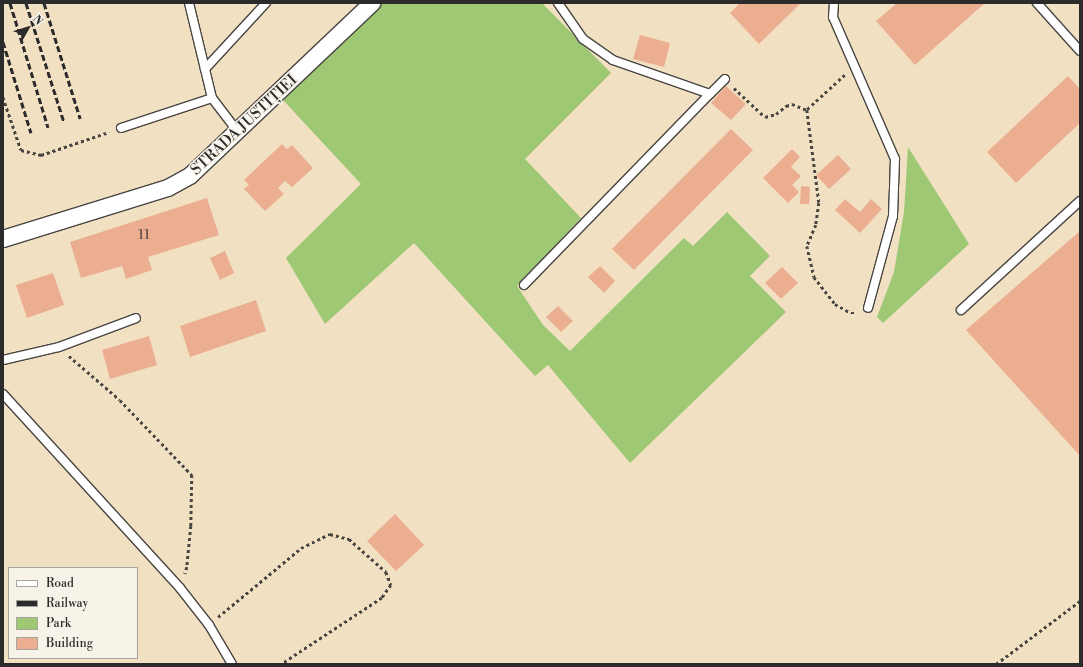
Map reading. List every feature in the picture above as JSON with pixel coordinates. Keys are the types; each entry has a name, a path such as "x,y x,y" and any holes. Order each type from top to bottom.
{"street":[{"name":"STRADA JUSTIȚIEI","path":"3,239 168,188 191,176 372,3"}],"lane":[{"path":"189,3 212,98 238,132"},
{"path":"205,68 266,3"},
{"path":"558,3 583,39 613,60 710,94"},
{"path":"834,3 833,17 895,159 893,216 868,308"},
{"path":"1036,3 1080,52"},
{"path":"524,285 725,79"},
{"path":"121,128 212,98"},
{"path":"961,310 1080,201"},
{"path":"3,360 60,347 136,318"},
{"path":"3,394 180,588 209,625 232,664"}],"path":[{"path":"807,110 855,67"},
{"path":"725,79 765,117 776,114 786,106 792,104 807,110"},
{"path":"3,97 21,150 41,155 121,128"},
{"path":"807,110 819,203 816,226 807,246 814,277 835,304 851,313 861,313 868,308"},
{"path":"60,347 120,400 192,476 191,526 187,567 180,588"},
{"path":"209,625 301,548 330,534 349,539 386,572 391,585 382,598 282,664"},
{"path":"996,664 1080,602"}],"green space":[{"path":"383,3 542,3 611,73 525,159 581,218 517,286 543,325 570,351 684,238 693,246 727,212 770,256 750,276 786,312 630,463 548,365 535,376 414,243 325,324 286,258 361,184 283,100"},
{"path":"908,147 969,244 883,323 877,317 894,272 904,212"}],"building":[{"path":"740,3 801,3 759,44 730,13"},
{"path":"897,3 985,3 915,65 876,21"},
{"path":"640,35 670,43 664,67 633,59"},
{"path":"1068,76 1080,89 1080,123 1016,183 987,152"},
{"path":"726,86 746,104 731,120 711,103"},
{"path":"731,129 753,150 634,270 612,249"},
{"path":"282,144 287,149 292,145 313,168 292,187 285,181 278,188 284,194 265,211 244,189 249,185 244,180"},
{"path":"792,149 800,157 791,167 801,176 792,185 799,192 788,203 763,178"},
{"path":"838,155 851,169 829,189 816,175"},
{"path":"801,186 810,187 809,204 800,204"},
{"path":"207,198 219,235 148,257 152,270 126,279 122,266 81,278 70,242"},
{"path":"845,199 860,212 871,199 882,209 860,233 835,210"},
{"path":"1080,231 1080,456 966,330"},
{"path":"225,251 234,273 220,280 210,258"},
{"path":"600,266 615,281 604,293 588,277"},
{"path":"782,267 798,283 781,299 765,283"},
{"path":"53,273 64,305 27,318 16,285"},
{"path":"256,300 266,331 190,357 180,326"},
{"path":"558,306 573,321 561,332 546,317"},
{"path":"149,336 157,365 110,379 102,350"},
{"path":"395,514 424,545 396,571 367,541"}],"railway":[{"path":"10,3 48,127"},
{"path":"26,3 64,122"},
{"path":"44,3 80,118"},
{"path":"3,42 31,133"}]}
